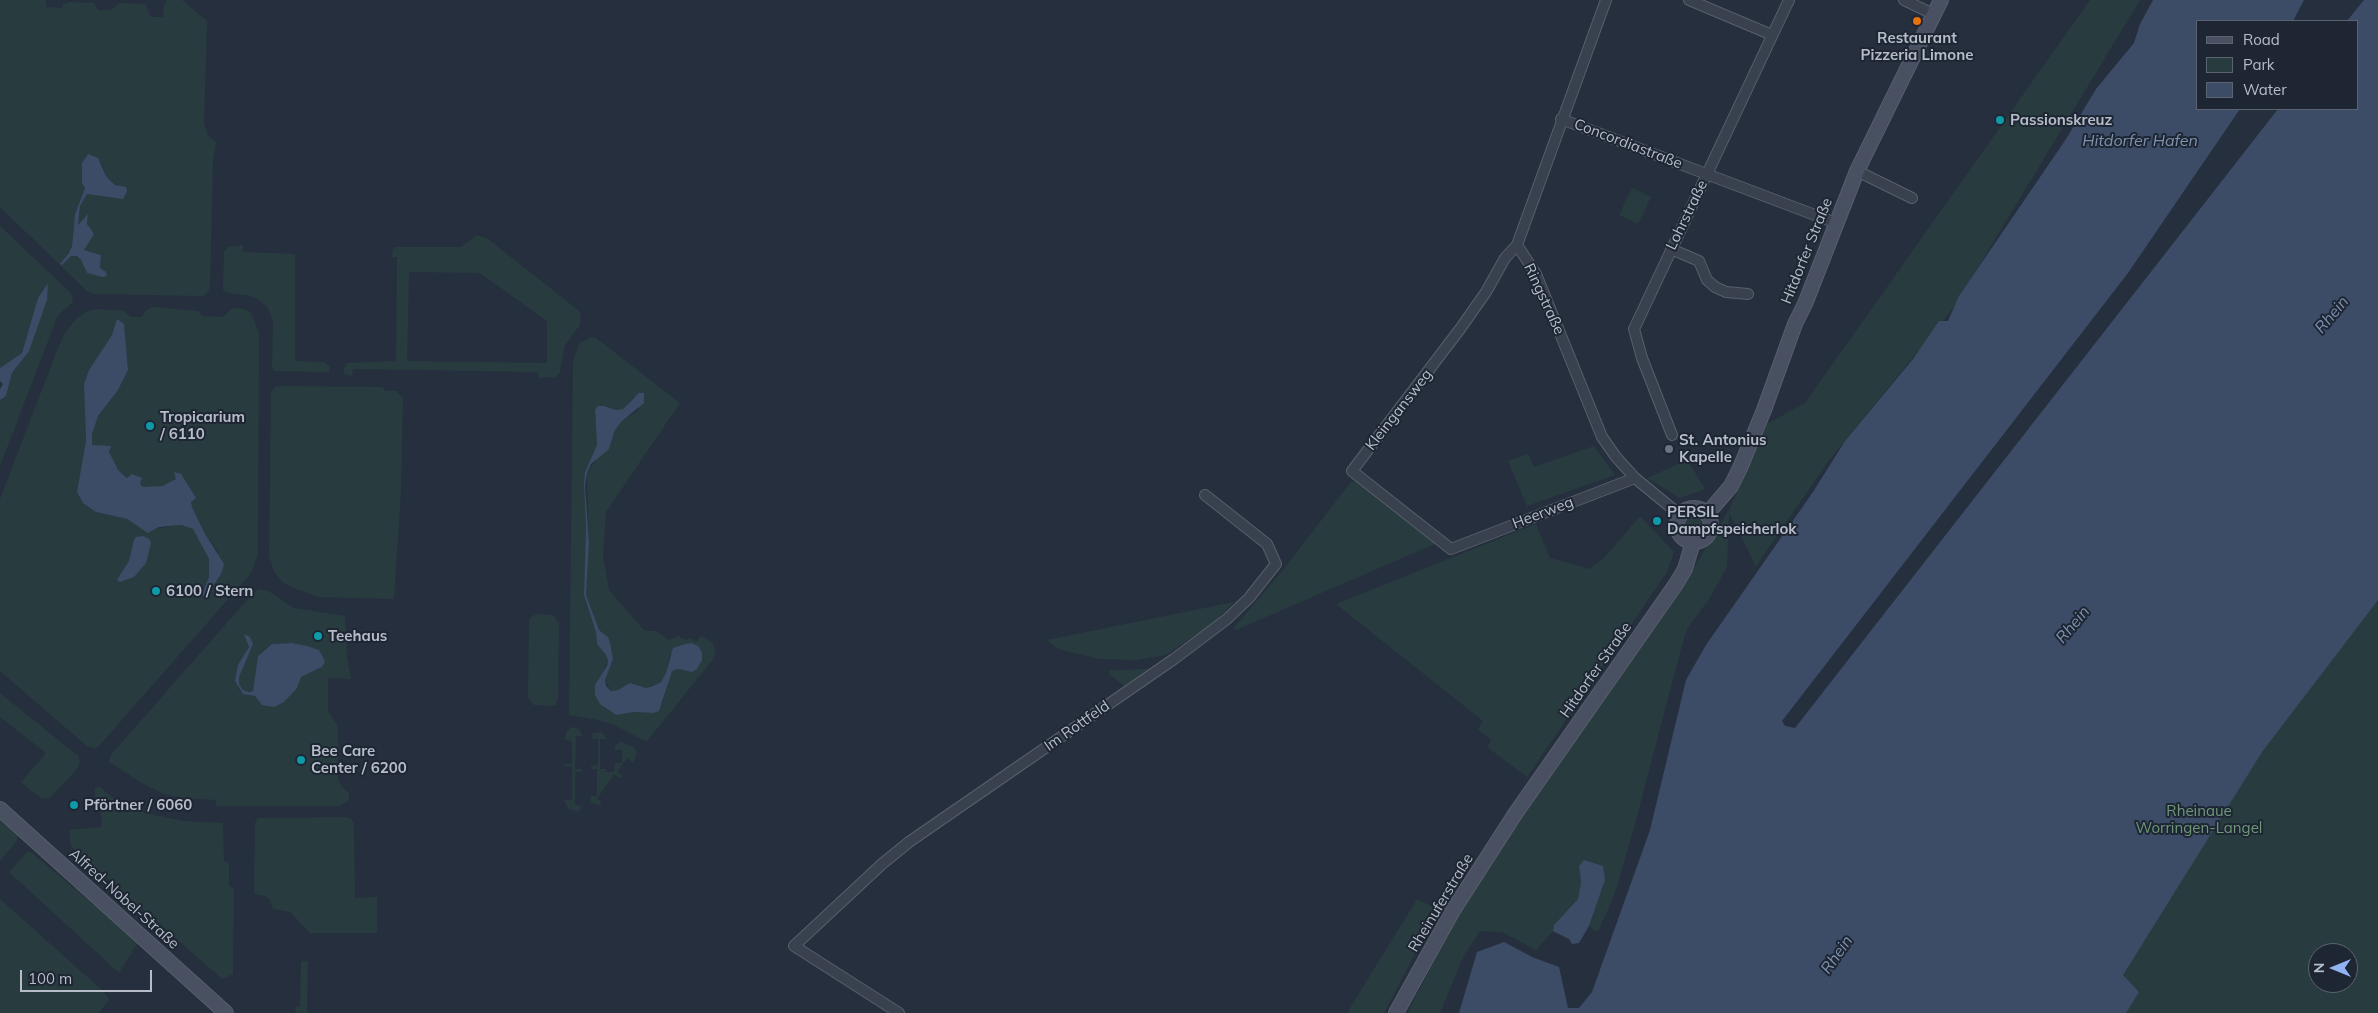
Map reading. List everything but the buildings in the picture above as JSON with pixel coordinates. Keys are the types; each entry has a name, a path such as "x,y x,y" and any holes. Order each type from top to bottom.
{"street":[{"name":"Ringstraße","path":"1606,0 1561,119 1517,245 1536,274 1602,437 1616,457 1635,478 1680,515"},
{"path":"1689,0 1772,35"},
{"name":"Lohrstraße","path":"1672,435 1642,358 1634,329 1670,248 1789,0"},
{"path":"1904,0 1934,14"},
{"name":"Hitdorfer Straße","path":"1708,513 1731,486 1740,468 1764,410 1794,324 1805,304 1857,171 1941,0"},
{"name":"Concordiastraße","path":"1561,119 1836,223"},
{"path":"1857,171 1912,198"},
{"name":"Kleingansweg","path":"1451,549 1352,471 1460,329 1486,292 1505,258 1517,245"},
{"path":"1670,248 1699,261 1707,280 1715,287 1726,292 1748,294"},
{"name":"Heerweg","path":"1451,549 1635,478"},
{"name":"Im Rottfeld","path":"899,1013 794,946 882,864 909,842 1174,659 1227,620 1249,598 1276,564 1266,544 1205,495"},
{"path":"1696,507 1708,513 1712,524 1711,532 1701,541 1694,542 1680,535 1677,525 1680,515 1690,508 1696,507"},
{"name":"Hitdorfer Straße","path":"1517,811 1676,584 1685,569 1694,542"},
{"name":"Alfred-Nobel-Straße","path":"0,809 226,1013"},
{"name":"Rheinuferstraße","path":"1396,1013 1452,912 1517,811"}],"green space":[{"path":"0,0 46,0 46,7 62,8 63,4 70,2 94,3 98,10 111,10 119,3 145,4 151,17 163,17 164,4 167,0 182,0 207,21 204,124 208,136 216,142 213,161 210,288 208,292 203,296 95,294 88,292 0,207","holes":["88,154 102,164 106,176 116,185 118,198 87,194 80,206 78,225 88,216 87,224 91,232 84,250 101,255 100,268 102,277 87,273 77,256 71,256 62,265 61,263 72,246 75,214 85,188 82,163"]},
{"path":"2090,0 2140,0 1954,307 1830,459 1756,566 1729,512 1727,567 1709,599 1687,629 1615,893 1599,930 1594,931 1589,926 1605,880 1603,866 1579,866 1581,882 1578,899 1554,925 1553,931 1536,950 1502,932 1480,931 1464,955 1440,1013 1407,1013 1461,910 1517,822 1692,571 1729,510 1767,424 1805,403"},
{"path":"1632,188 1651,197 1638,224 1619,215"},
{"path":"0,226 71,293 73,302 58,315 0,466 0,400 6,396 12,373 18,366 45,307 48,284 38,298 22,353 0,368"},
{"path":"477,235 488,239 578,310 581,315 580,325 565,345 560,372 556,377 539,378 538,372 353,369 352,376 345,374 343,370 347,363 396,361 397,257 392,257 393,249 396,247 461,247","holes":["409,272 480,273 547,321 547,363 407,361"]},
{"path":"243,245 243,252 295,254 295,361 325,362 330,367 329,372 274,371 272,367 273,321 268,308 258,299 247,295 228,293 223,290 224,252 228,247"},
{"name":"Rheinaue Worringen-Langel","path":"2378,300 2378,1013 1823,1013"},
{"path":"153,307 198,311 203,316 223,317 232,308 243,309 251,313 259,333 258,553 251,573 99,746 95,748 87,746 0,671 0,499 65,333 76,319 87,311 98,309 124,311 131,317 142,317 146,310","holes":["117,320 124,325 128,370 118,390 98,416 92,434 92,445 109,449 111,458 118,470 128,478 132,474 141,478 140,484 143,487 157,487 171,483 177,477 175,472 196,498 191,502 192,507 204,532 218,552 221,574 206,597 203,596 203,592 209,577 209,559 193,529 181,525 153,529 138,527 127,519 96,512 83,503 77,492 86,441 84,384 89,370 112,335"]},
{"path":"590,337 596,338 680,403 606,512 603,555 609,590 645,631 656,631 669,640 678,636 687,640 691,638 696,642 701,636 712,642 715,649 714,658 648,740 643,740 614,725 599,720 569,715 573,360 579,344","holes":["634,397 639,410 622,421 615,430 609,449 598,457 587,473 589,542 586,595 599,630 608,637 610,642 613,659 605,680 611,691 618,690 630,683 646,688 661,682 666,673 670,654 692,672 678,669 672,671 668,678 663,702 653,713 634,712 616,715 605,708 603,673 608,661 606,655 597,644 596,632 584,595 586,528 584,484 585,472 597,445 595,411 598,406 616,410 623,409"]},
{"path":"276,386 382,387 386,391 396,391 403,398 401,490 394,599 319,597 282,582 274,571 269,556 271,393"},
{"path":"1594,446 1615,475 1527,506 1508,461 1528,454 1534,467"},
{"path":"1687,460 1705,489 1680,498 1647,478"},
{"path":"1356,481 1437,543 1236,630 1234,628 1282,571 1351,482"},
{"path":"1695,515 1702,518 1705,525 1702,532 1695,535 1688,532 1685,525 1688,518"},
{"path":"1640,516 1674,552 1667,572 1527,777 1487,747 1491,740 1478,729 1483,721 1336,604 1536,524 1550,558 1590,569 1604,558"},
{"path":"260,589 268,591 294,608 345,616 347,658 351,679 328,678 328,711 338,726 338,780 349,793 349,800 340,806 216,806 216,800 184,798 164,794 142,783 109,762 110,756 254,592","holes":["245,635 253,644 239,677 239,684 243,690 253,692 258,656 272,644 292,643 319,650 322,667 301,677 297,688 250,696 238,689 239,665 249,647"]},
{"path":"1234,602 1214,622 1166,655 1136,660 1100,659 1058,649 1047,640"},
{"path":"536,614 553,615 559,623 558,698 555,705 550,706 534,705 528,698 529,619"},
{"path":"1149,669 1127,688 1109,674 1110,670"},
{"path":"0,693 78,756 80,762 76,770 50,798 42,799 21,782 46,753 0,717"},
{"path":"571,727 579,729 583,736 576,736 575,769 582,769 582,772 575,772 575,805 582,806 578,812 568,808 564,800 572,800 572,766 564,766 565,764 572,764 572,741 565,740 566,733"},
{"path":"602,732 607,739 600,739 600,769 606,769 606,772 614,772 615,763 622,763 622,750 615,750 615,745 621,742 634,747 637,753 633,763 627,758 617,772 623,776 621,778 614,774 597,799 602,803 599,805 591,802 590,796 597,796 597,769 591,769 591,766 598,765 598,739 591,739 593,733"},
{"path":"100,787 119,803 145,813 183,821 223,823 224,861 229,863 229,886 234,889 233,974 222,979 71,846 69,830 102,827 100,801 95,801 95,788"},
{"path":"346,817 351,819 354,824 355,898 377,897 377,933 310,933 290,912 273,909 270,900 265,896 254,894 255,823 258,818"},
{"path":"0,819 17,834 17,841 0,861"},
{"path":"27,852 32,853 137,941 119,973 9,872"},
{"path":"0,899 103,991 109,999 99,1013 0,1013"},
{"path":"1417,899 1438,910 1384,1013 1347,1013"},
{"path":"301,961 308,962 307,1013 297,1013 295,1009 295,1007 300,1006"}],"water":[{"path":"2153,0 2304,0 2294,20 2196,20 2196,110 2239,110 2128,273 1782,721 1785,726 1795,728 2277,110 2358,110 2358,20 2348,20 2364,0 2378,0 2378,600 2262,752 2123,975 2139,992 2126,1013 1459,1013 1477,952 1504,942 1532,957 1559,967 1568,1008 1579,1008 1592,992 1650,830 1686,680 1706,645 1813,492 1845,441 1913,359 1939,321 1948,321 1959,296 2066,139 2096,89 2134,43 2140,24"},
{"path":"88,154 98,158 106,176 115,185 126,187 127,191 123,199 87,194 80,206 78,225 88,214 87,224 94,234 84,250 101,255 100,268 106,272 107,276 102,277 87,273 77,256 71,256 62,265 60,264 72,246 75,214 85,188 82,183 82,163"},
{"path":"48,283 47,300 29,351 12,373 6,396 0,400 0,389 3,384 0,381 0,368 22,353 38,298"},
{"path":"117,319 124,324 128,370 118,390 98,416 92,434 92,445 111,446 109,452 118,470 127,478 132,474 142,478 140,484 143,487 162,486 176,479 174,472 181,474 196,498 191,502 192,507 204,532 224,564 221,574 206,597 203,596 203,592 209,577 209,559 193,529 181,525 159,527 148,533 127,519 96,512 83,503 77,492 86,441 84,384 89,370 112,335"},
{"path":"639,393 644,393 644,403 622,421 615,430 609,449 591,464 585,485 589,543 586,595 599,630 608,637 610,642 613,659 605,680 606,686 611,691 618,690 630,683 646,688 661,682 666,673 673,648 682,645 691,643 698,646 702,652 702,660 697,669 692,672 678,669 672,671 659,711 616,715 600,704 595,695 595,685 607,666 608,661 606,655 597,644 596,632 584,595 586,528 584,484 585,472 597,445 595,410 598,406 616,410 623,409"},
{"path":"143,536 149,539 151,543 146,563 134,577 120,582 117,580 129,561 134,540 136,537"},
{"path":"244,634 250,637 253,644 239,677 239,684 243,690 249,692 253,691 258,656 272,644 292,643 307,646 319,650 325,661 322,667 301,677 297,688 284,702 274,707 262,705 255,696 243,694 235,681 238,665 249,647"},
{"path":"1584,860 1603,866 1605,880 1589,926 1579,943 1572,944 1569,939 1553,931 1554,925 1578,899 1581,882 1579,866"}],"place":[{"name":"Restaurant Pizzeria Limone","path":"1917,21"},
{"name":"Passionskreuz","path":"2000,120"},
{"name":"Tropicarium / 6110","path":"150,426"},
{"name":"St. Antonius Kapelle","path":"1669,449"},
{"name":"PERSIL Dampfspeicherlok","path":"1657,521"},
{"name":"6100 / Stern","path":"156,591"},
{"name":"Teehaus","path":"318,636"},
{"name":"Bee Care Center / 6200","path":"301,760"},
{"name":"Pförtner / 6060","path":"74,805"}],"water label":[{"name":"Hitdorfer Hafen","path":"2140,141"},
{"name":"Rhein","path":"2332,315"},
{"name":"Rhein","path":"2073,625"},
{"name":"Rhein","path":"1837,955"}]}
